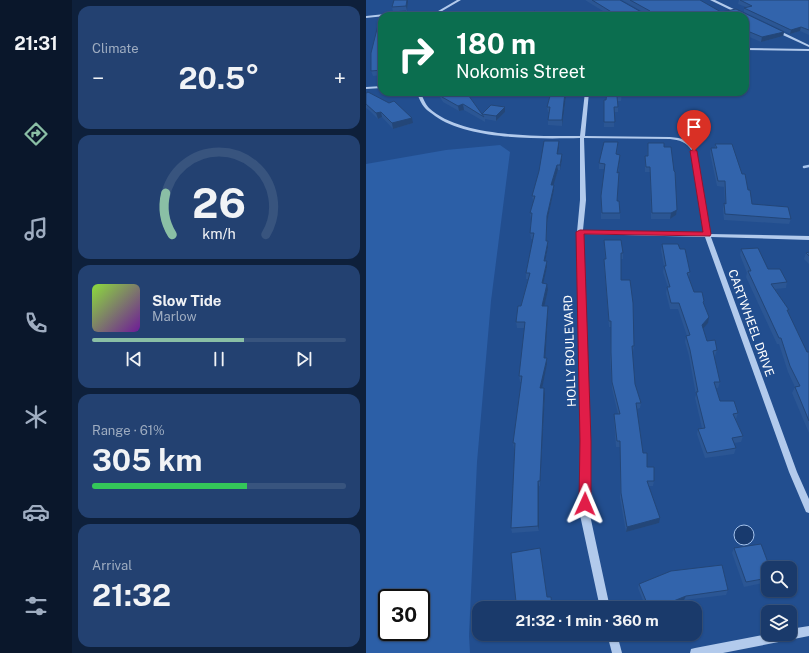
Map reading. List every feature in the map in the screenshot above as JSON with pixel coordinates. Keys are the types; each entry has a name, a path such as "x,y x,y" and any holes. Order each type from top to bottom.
{"street":[{"path":"438,12 458,0"},
{"path":"712,0 738,12"},
{"path":"366,17 378,16"},
{"path":"771,28 809,46"},
{"path":"749,49 809,50"},
{"path":"366,88 378,87"},
{"path":"420,96 427,108 436,115 465,128 504,135 582,137"},
{"name":"HOLLY BOULEVARD","path":"587,96 582,137 583,200 580,232 586,441 585,515 603,601"},
{"name":"CARTWHEEL DRIVE","path":"582,137 681,139 688,142 694,151 707,234 793,472 809,509"},
{"path":"580,232 707,234 809,238"},
{"path":"695,653 809,631"},
{"path":"614,641 617,653"}],"shaded area":[{"path":"500,145 510,152 491,301 477,462 469,636 470,653 366,653 366,164 446,150"},
{"path":"744,525 751,528 754,535 751,542 744,545 737,542 734,535 737,528"}],"building":[{"path":"394,0 407,0 406,6 392,7"},
{"path":"592,0 620,0 641,12 612,12"},
{"path":"630,0 700,0 721,12 649,12 650,11"},
{"path":"740,0 809,0 809,30 801,27 791,30 744,8 752,6"},
{"path":"736,9 742,12 721,12"},
{"path":"749,15 784,32 762,37 749,32"},
{"path":"378,25 378,70 371,71 371,53"},
{"path":"368,92 389,103 394,101 412,118 392,123 381,112 376,113 366,104 366,93"},
{"path":"469,96 484,117 463,104 458,106 442,97"},
{"path":"550,96 565,96 562,120 548,120 550,107 547,107"},
{"path":"606,96 617,96 618,107 614,107 615,122 604,122 604,100 606,100"},
{"path":"491,105 505,107 496,116 482,114"},
{"path":"544,141 559,141 557,154 562,154 560,165 557,165 551,185 554,185 547,216 546,241 548,241 544,261 547,261 542,283 547,284 542,306 548,306 544,358 547,358 540,388 544,388 540,481 538,481 538,526 511,528 515,443 513,443 522,376 519,376 525,322 516,322 518,306 521,306 530,273 526,273 534,233 530,233 532,213 530,213 535,196 532,196 539,171"},
{"path":"604,142 618,142 616,154 620,155 617,173 619,172 617,201 619,201 620,213 602,213 601,196 605,164 599,163"},
{"path":"648,143 664,143 664,147 671,147 675,172 677,210 671,213 652,213 650,167 646,167 645,156 648,156"},
{"path":"715,144 732,144 742,174 745,174 748,190 750,190 752,204 788,207 791,219 725,214 725,181 718,181 711,148 717,148"},
{"path":"604,240 621,240 623,253 621,253 621,280 630,280 633,303 634,346 632,346 635,384 641,403 636,403 643,453 647,453 647,467 654,467 654,481 647,481 660,518 627,527 621,493 620,441 617,441 614,414 620,414 612,382 611,321 609,321"},
{"path":"662,244 678,244 680,249 685,249 690,272 687,273 694,292 702,292 703,302 709,317 702,325 707,341 715,340 717,350 713,351 720,382 714,382 720,401 734,401 738,413 733,414 743,436 732,438 736,448 707,453 698,429 705,428 696,392 698,392 686,336 690,335 679,303 671,303 667,287 670,287 664,266 666,266"},
{"path":"758,248 768,269 780,269 787,282 771,284 789,310 787,310 807,352 809,352 809,421 795,387 800,386 790,366 781,338 779,338 748,271 751,271 741,249"},
{"path":"761,544 767,561 761,561 761,579 746,582 734,548"},
{"path":"540,548 547,597 551,597 551,601 516,601 511,553"},
{"path":"722,565 728,590 686,596 674,601 646,601 639,584 671,571"}],"waterway":[{"path":"804,167 809,166"}],"route":[{"path":"585,504 586,441 580,232 707,234 694,151"}]}
